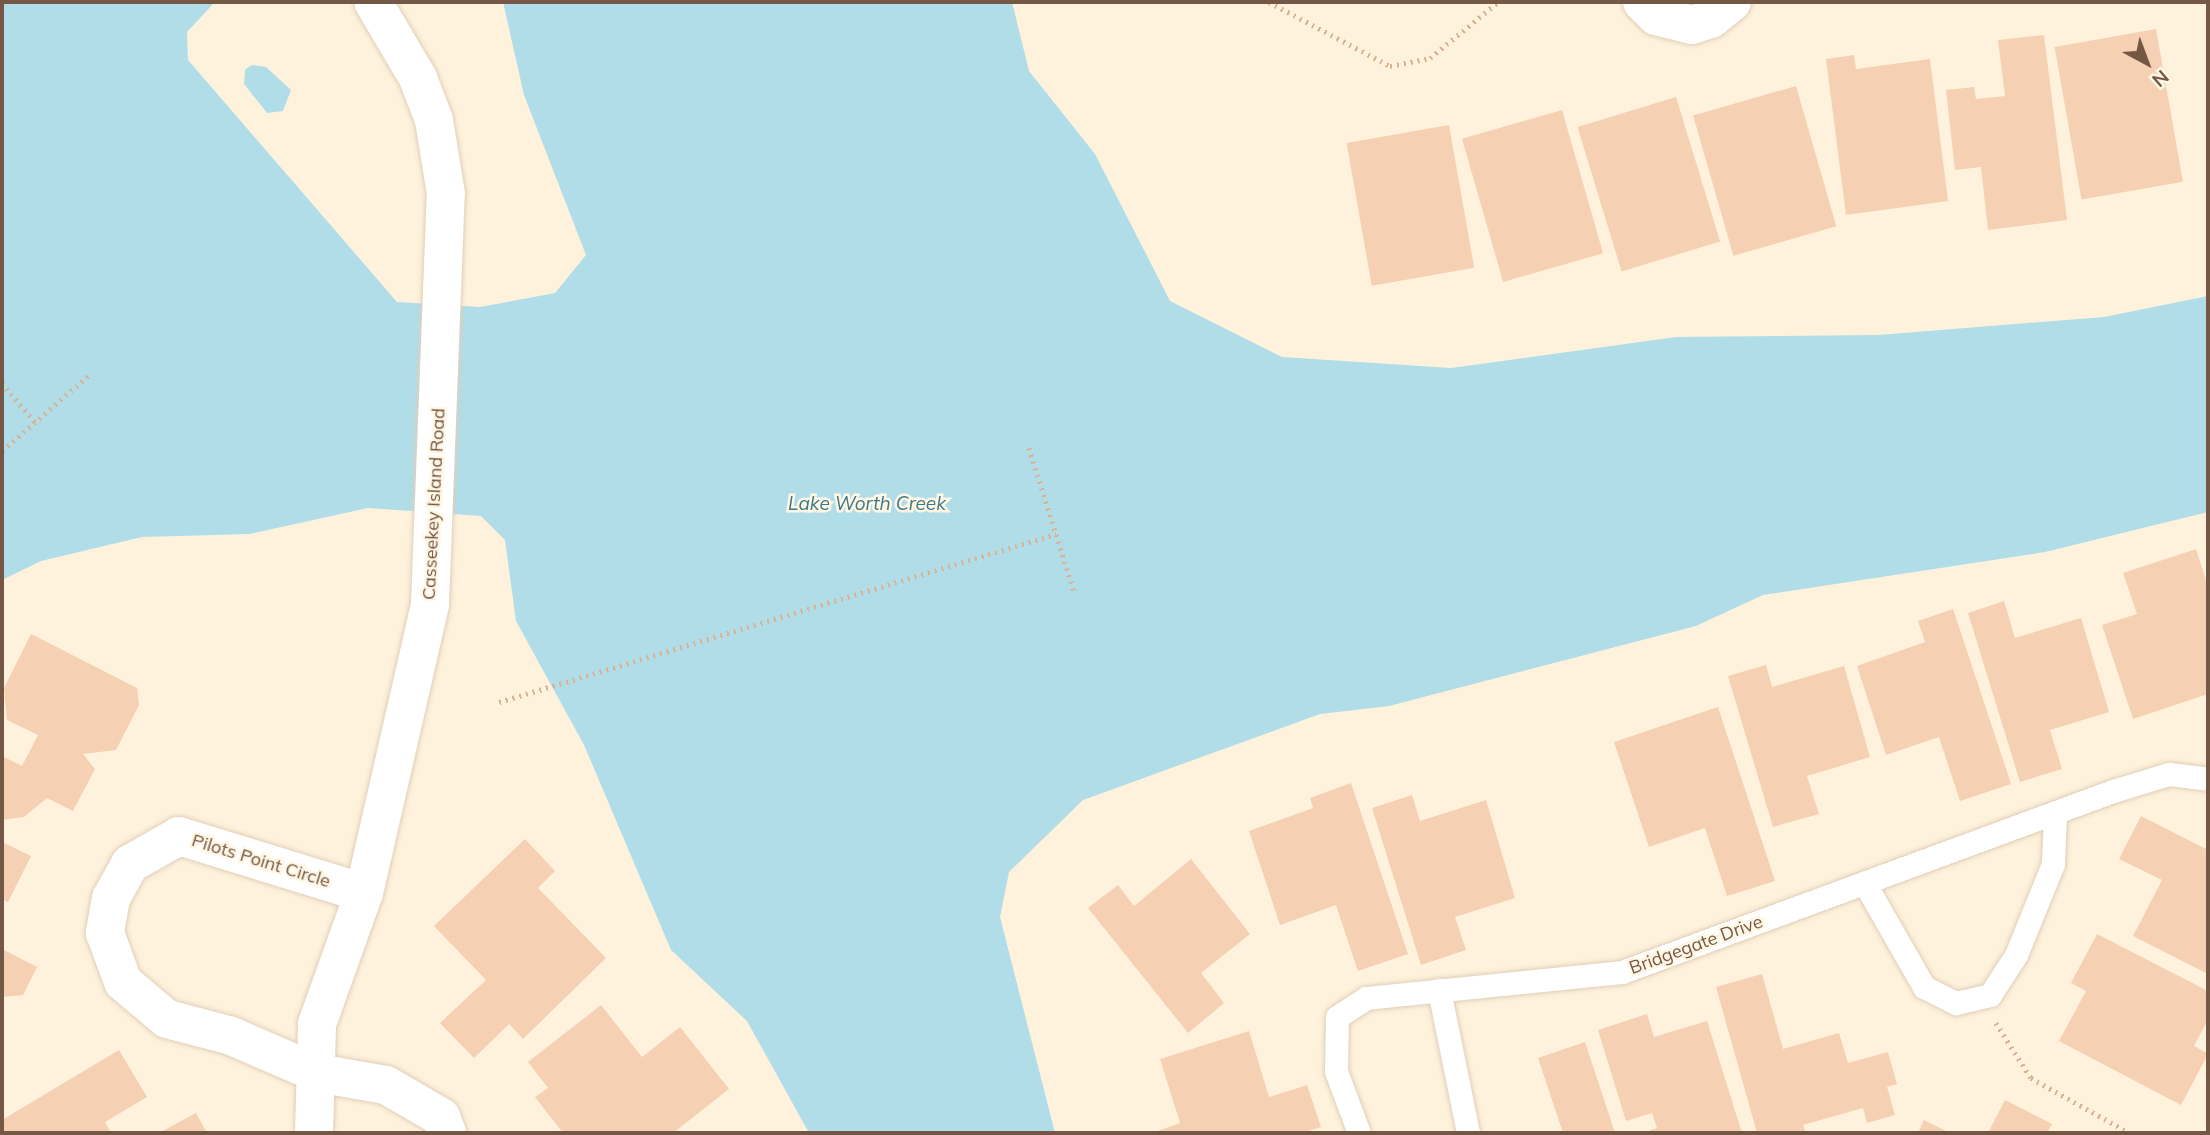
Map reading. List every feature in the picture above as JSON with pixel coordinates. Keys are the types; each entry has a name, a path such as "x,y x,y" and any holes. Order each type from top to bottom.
{"street":[{"name":"Casseekey Island Road","path":"314,1133 317,1024 364,893 430,604 442,354 446,194 434,120 418,78 373,2"},
{"path":"1642,2 1674,24 1692,24 1711,19 1732,2"},
{"name":"Pilots Point Circle","path":"364,893 179,836 130,863 111,898 105,933 123,982 167,1019 229,1035 317,1073 386,1085 441,1117 447,1133"}],"lane":[{"name":"Bridgegate Drive","path":"1359,1133 1336,1071 1337,1017 1366,998 1622,972 2169,774 2208,779"},
{"path":"1865,884 1924,987 1956,1003 1990,995 2016,956 2053,864 2055,815"},
{"path":"1438,990 1468,1133"}],"path":[{"path":"1269,2 1390,66 1430,58 1499,2"},
{"path":"2,451 90,374"},
{"path":"2,383 35,422"},
{"path":"1029,448 1074,591"},
{"path":"499,702 1056,534"},
{"path":"1990,995 1997,1029 2031,1078 2130,1133"}],"water":[{"name":"Lake Worth Creek","path":"2,2 215,2 187,32 188,60 397,302 480,307 555,293 586,255 524,95 503,2 1012,2 1029,71 1095,154 1170,301 1282,357 1451,368 1676,337 1878,335 2104,317 2208,296 2208,512 2045,552 1763,595 1696,626 1389,706 1320,714 1083,800 1009,872 1000,917 1055,1133 809,1133 747,1021 671,950 584,745 516,621 505,540 481,516 368,508 249,534 142,537 41,561 2,580"},
{"path":"252,65 266,67 291,90 283,111 267,113 244,84 245,70"}],"building":[{"path":"2156,29 2183,182 2081,200 2055,47"},
{"path":"2044,35 2067,220 1988,230 1981,167 1955,170 1946,90 1974,87 1976,99 2005,96 1998,40"},
{"path":"1854,55 1856,69 1930,59 1948,201 1846,215 1826,59"},
{"path":"1796,86 1836,226 1733,256 1693,115"},
{"path":"1676,97 1720,241 1622,272 1578,127"},
{"path":"1562,110 1603,253 1503,282 1462,139"},
{"path":"1449,125 1474,268 1372,286 1347,143"},
{"path":"2196,549 2208,586 2208,694 2133,719 2102,625 2137,614 2123,573"},
{"path":"2004,601 2015,638 2081,618 2109,712 2050,730 2062,769 2020,782 1968,613"},
{"path":"1953,609 2011,784 1960,801 1939,737 1886,755 1857,666 1925,642 1918,621"},
{"path":"31,634 137,688 139,705 116,750 83,754 95,769 73,811 47,798 24,817 2,820 2,756 22,766 38,735 7,720 4,688"},
{"path":"1766,665 1772,687 1844,666 1870,757 1807,776 1819,814 1773,827 1728,676"},
{"path":"1718,707 1775,881 1727,896 1705,828 1649,847 1614,742"},
{"path":"1351,783 1408,954 1358,971 1336,905 1280,925 1249,831 1313,808 1310,798"},
{"path":"1412,795 1420,821 1486,800 1515,898 1455,917 1466,950 1421,965 1372,808"},
{"path":"2141,816 2208,850 2208,974 2133,936 2162,880 2119,859"},
{"path":"525,839 555,871 538,888 606,958 523,1039 509,1024 474,1058 440,1023 486,980 434,926"},
{"path":"2,842 31,856 8,902 2,899"},
{"path":"1191,859 1250,934 1201,973 1224,1003 1188,1033 1088,908 1118,885 1134,906"},
{"path":"2097,934 2208,991 2208,1019 2194,1046 2208,1054 2181,1105 2059,1041 2086,991 2071,983"},
{"path":"2,949 37,967 23,995 2,997"},
{"path":"1762,974 1783,1049 1839,1033 1848,1063 1888,1052 1897,1084 1887,1087 1895,1115 1867,1123 1863,1108 1803,1125 1806,1133 1757,1133 1716,987"},
{"path":"601,1005 642,1057 680,1027 729,1089 673,1133 563,1133 535,1097 548,1088 528,1062"},
{"path":"1647,1014 1654,1037 1707,1021 1742,1133 1642,1133 1657,1128 1652,1113 1626,1121 1598,1030"},
{"path":"1249,1031 1269,1097 1307,1085 1321,1127 1302,1133 1152,1133 1180,1123 1160,1059"},
{"path":"1585,1042 1615,1133 1563,1133 1538,1058"},
{"path":"119,1050 147,1097 105,1122 111,1133 2,1133 2,1120"},
{"path":"2005,1100 2052,1124 2047,1133 1988,1133"},
{"path":"196,1113 207,1133 159,1133"},
{"path":"1924,1120 1950,1133 1918,1133"}]}
